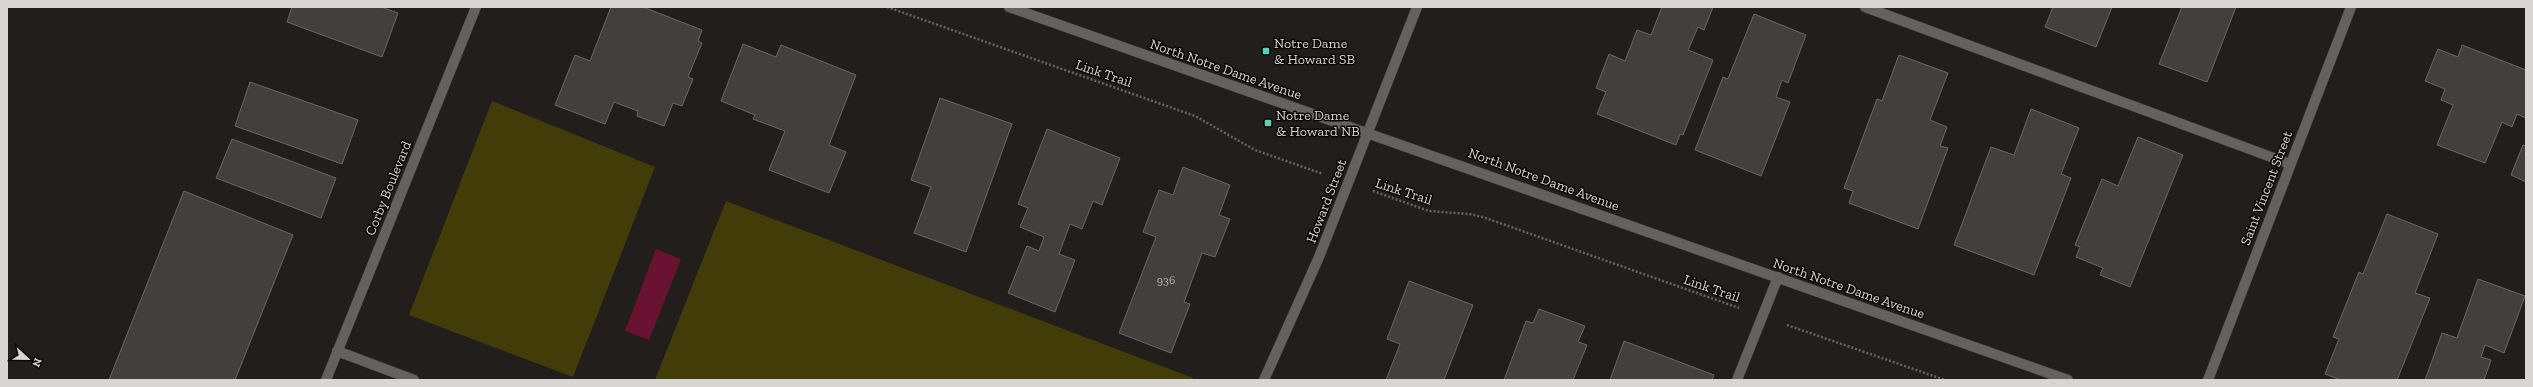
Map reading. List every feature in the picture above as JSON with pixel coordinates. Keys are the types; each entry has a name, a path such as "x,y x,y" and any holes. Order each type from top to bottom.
{"street":[{"name":"Corby Boulevard","path":"326,380 476,7"},
{"name":"North Notre Dame Avenue","path":"1009,7 2068,380"},
{"name":"Howard Street","path":"1264,380 1320,257 1417,7"},
{"path":"1865,7 2290,164"},
{"name":"Saint Vincent Street","path":"2208,380 2351,7"},
{"path":"1737,380 1778,277"},
{"path":"337,351 414,380"}],"path":[{"name":"Link Trail","path":"887,7 1195,116 1255,150 1429,211 1483,217 1945,380"}],"shaded area":[{"path":"492,101 655,167 573,377 409,315"},
{"path":"726,201 1193,378 1192,380 655,380"},
{"path":"656,249 681,259 649,340 625,331"}],"building":[{"path":"292,7 381,7 398,13 382,57 287,22"},
{"path":"611,7 643,7 702,30 698,41 702,43 688,77 693,79 682,106 673,103 664,126 637,116 638,111 614,102 605,124 555,105 575,55 590,61"},
{"path":"1662,7 1713,7 1704,30 1698,27 1688,50 1713,60 1683,135 1680,134 1676,145 1597,114 1606,92 1596,88 1609,54 1625,61 1637,30 1651,35"},
{"path":"2053,7 2112,7 2096,47 2045,27"},
{"path":"2182,7 2236,7 2207,82 2159,64"},
{"path":"1754,14 1806,35 1788,83 1782,80 1776,97 1790,102 1761,176 1695,150 1723,77 1728,79"},
{"path":"743,44 776,57 781,45 856,75 829,145 846,152 829,193 769,170 785,131 753,119 755,115 721,101"},
{"path":"2462,45 2526,70 2526,118 2517,114 2512,127 2502,122 2485,163 2437,145 2453,105 2441,100 2445,89 2425,81 2438,49 2458,57"},
{"path":"1899,55 1948,73 1930,120 1947,127 1940,146 1948,148 1918,229 1849,203 1853,191 1844,188 1877,99 1882,101"},
{"path":"250,82 358,120 342,164 235,126"},
{"path":"940,98 1012,124 966,252 914,233 931,187 911,180"},
{"path":"2031,109 2079,128 2061,174 2071,178 2034,275 1954,245 1991,147 2014,155"},
{"path":"1047,129 1120,158 1102,205 1093,201 1082,229 1070,224 1059,254 1075,260 1055,312 1008,293 1027,246 1039,251 1044,237 1020,227 1028,208 1018,204"},
{"path":"2138,137 2183,155 2130,287 2100,275 2103,268 2076,257 2080,247 2075,245 2102,179 2118,186"},
{"path":"232,139 336,178 321,218 216,178"},
{"path":"2523,145 2526,146 2526,182 2511,175"},
{"path":"1183,167 1230,185 1219,215 1230,219 1215,257 1202,253 1184,302 1190,304 1171,353 1119,333 1156,237 1143,232 1159,190 1173,195"},
{"path":"184,191 293,235 235,380 109,380"},
{"path":"2387,214 2438,234 2415,293 2430,298 2397,380 2341,380 2325,374 2339,339 2333,337 2359,272 2363,274"},
{"path":"2478,279 2525,296 2504,353 2485,345 2481,357 2491,360 2484,380 2425,380 2442,333 2457,338"},
{"path":"1409,281 1473,305 1444,380 1386,380 1400,344 1387,339"},
{"path":"1539,309 1585,326 1578,342 1587,345 1573,380 1504,380 1526,321 1533,323"},
{"path":"1624,341 1714,375 1712,380 1610,380"}],"place":[{"name":"Notre Dame & Howard SB","path":"1266,51"},
{"name":"Notre Dame & Howard NB","path":"1268,123"}]}
